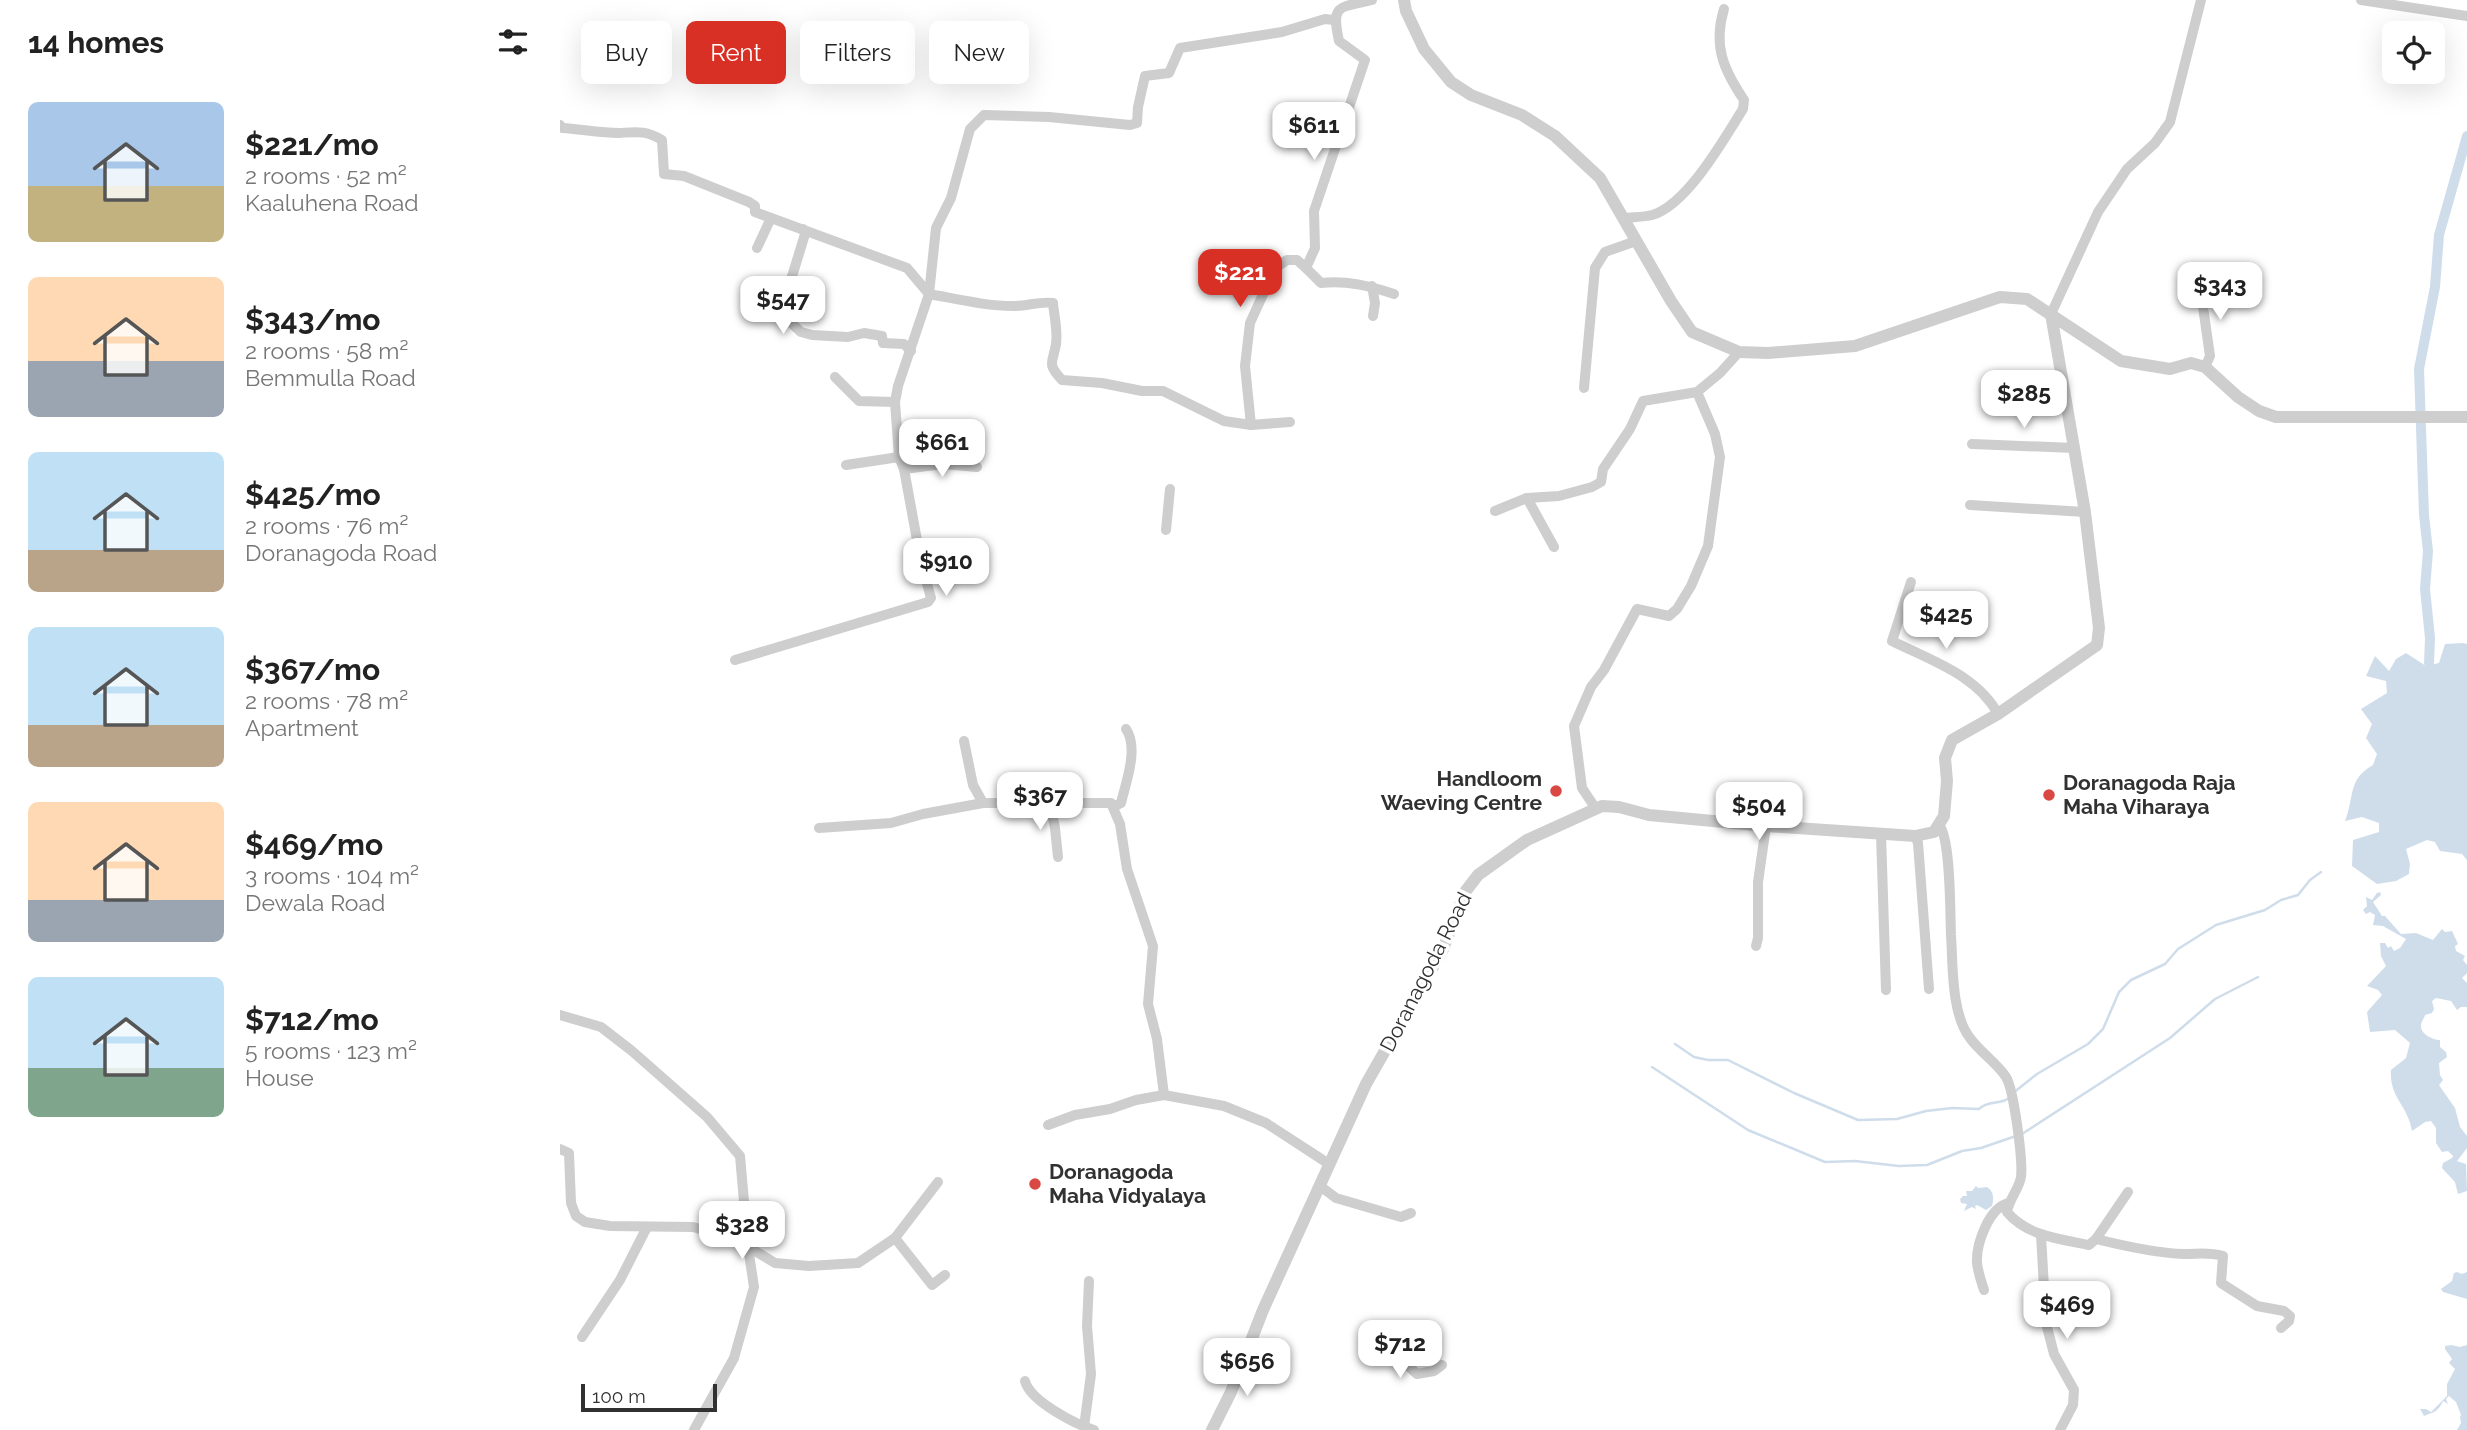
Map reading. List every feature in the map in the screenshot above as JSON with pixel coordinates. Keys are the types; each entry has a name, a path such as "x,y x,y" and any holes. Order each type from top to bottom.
{"street":[{"path":"1306,268 1315,248 1314,211 1366,60 1339,41 1334,20 1337,11 1343,7 1372,0"},
{"path":"1404,0 1406,11 1424,49 1451,82 1471,95 1522,115 1555,136 1600,178 1671,301 1692,332 1739,352 1768,353 1855,346 2000,297 2027,299 2121,360 2170,369 2191,363 2205,367 2238,397 2259,411 2276,417 2467,417"},
{"path":"2128,1192 2089,1245 2041,1235 2016,1223 2007,1212 2020,1180 2021,1166 2012,1097 2006,1078 1971,1040 1964,1030 1960,1016 1954,984 1947,858 1943,830 1939,825 1944,817 1947,781 1945,758 1952,740 1998,714 2097,645 2099,628 2085,512 2051,314 2098,212 2127,169 2155,143 2170,122 2201,0"},
{"path":"2361,0 2467,16"},
{"path":"1625,218 1653,215 1672,203 1707,166 1742,109 1744,100 1731,81 1718,43 1718,28 1724,9"},
{"path":"735,660 929,602 931,598 921,562 905,469 899,457 895,402 929,294 936,229 951,198 970,129 984,115 1049,117 1130,125 1137,123 1145,76 1169,73 1180,48 1282,32 1325,19 1334,20"},
{"path":"560,125 562,128 620,133 632,130 662,139 664,174 684,176 749,202 755,206 755,212 907,268 929,294 1016,306 1038,301 1053,303 1056,343 1052,355 1053,371 1062,380 1102,383 1142,391 1163,391 1224,421 1251,425 1290,422"},
{"path":"757,248 771,218"},
{"path":"803,229 805,234 790,283 773,306 771,315 788,320 801,332 812,335 848,337 864,333 881,336 883,343 905,344 911,351"},
{"path":"1584,388 1595,268 1605,252 1636,241"},
{"path":"1251,425 1245,366 1250,323 1275,268 1287,260 1297,260 1321,283 1336,281 1372,286 1394,294"},
{"path":"2204,269 2201,293 2210,356 2205,367"},
{"path":"1372,286 1375,303 1373,316"},
{"path":"1495,511 1527,498 1559,496 1601,482 1603,469 1630,429 1643,401 1697,392 1720,373 1739,352"},
{"path":"835,377 859,401 895,402"},
{"path":"1595,809 1582,788 1574,726 1578,716 1591,687 1604,670 1637,609 1669,616 1691,586 1708,546 1720,457 1715,434 1697,392"},
{"path":"1972,444 2074,448"},
{"path":"846,465 899,457"},
{"path":"905,469 943,464 977,467"},
{"path":"1166,530 1170,489"},
{"path":"1527,498 1554,547"},
{"path":"1970,505 2085,512"},
{"path":"1911,582 1892,641 1965,677 1990,700 1998,714"},
{"path":"1113,807 1121,803 1130,765 1131,736 1126,729"},
{"path":"964,741 973,785 983,803"},
{"path":"819,828 891,823 983,803 1111,803 1120,824 1127,869 1153,946 1149,1004 1157,1039 1164,1095"},
{"path":"1049,803 1058,857"},
{"name":"Doranagoda Road","path":"1212,1430 1231,1392 1263,1310 1366,1084 1443,949 1465,891 1478,875 1527,841 1602,806 1649,814 1766,826 1915,836 1934,832 1939,825"},
{"path":"1756,946 1758,882 1766,826"},
{"path":"1881,834 1886,990"},
{"path":"1915,836 1918,844 1929,989"},
{"path":"560,1015 601,1027 632,1051 707,1117 736,1148 740,1156 754,1287 734,1358 694,1430"},
{"path":"1048,1125 1075,1115 1164,1095 1224,1106 1266,1123 1329,1164"},
{"path":"560,1149 569,1153 571,1203 576,1216 585,1222 610,1226 693,1227 726,1236 775,1263 858,1263 895,1238 938,1182"},
{"path":"1320,1186 1336,1198 1401,1217 1411,1213"},
{"path":"1983,1290 1977,1261 1985,1223 2001,1205 2009,1203"},
{"path":"582,1337 621,1280 647,1227"},
{"path":"2041,1235 2046,1323 2056,1358 2074,1390 2073,1405 2060,1430"},
{"path":"895,1238 932,1285 945,1275"},
{"path":"2096,1239 2150,1250 2184,1254 2210,1252 2223,1256 2221,1283 2258,1306 2284,1311 2290,1316 2289,1321 2281,1328"},
{"path":"1024,1381 1027,1388 1043,1403 1089,1428 1091,1374 1087,1326 1088,1281"},
{"path":"1372,1329 1386,1346 1417,1374 1434,1371 1442,1365"}],"water":[{"path":"2445,644 2467,644 2467,860 2462,854 2440,851 2435,842 2427,840 2406,849 2410,864 2409,874 2396,881 2377,884 2352,866 2353,840 2379,832 2379,823 2362,817 2345,821 2355,783 2373,765 2377,754 2366,738 2372,724 2361,709 2387,693 2386,681 2366,676 2375,656 2389,671 2396,659 2406,653 2426,666 2439,663"},
{"path":"2380,892 2381,895 2373,902 2382,916 2401,934 2416,933 2433,940 2442,929 2445,932 2452,931 2458,944 2455,946 2456,951 2465,956 2463,960 2467,965 2467,973 2462,978 2467,983 2467,1007 2457,1010 2451,1001 2436,998 2432,1001 2432,1013 2425,1015 2421,1025 2425,1034 2440,1040 2440,1047 2446,1052 2447,1057 2439,1063 2443,1080 2439,1085 2455,1108 2460,1127 2467,1136 2467,1148 2457,1161 2466,1164 2467,1191 2458,1194 2455,1182 2442,1168 2443,1163 2453,1156 2448,1151 2442,1152 2436,1143 2436,1128 2431,1121 2412,1131 2407,1114 2393,1088 2391,1070 2406,1058 2410,1043 2395,1030 2370,1032 2367,1012 2382,995 2378,990 2367,986 2386,966 2381,956 2380,943 2385,943 2388,948 2391,946 2394,951 2400,948 2406,939 2383,926 2373,925 2375,915 2370,912 2366,914 2363,910 2367,906 2366,897 2372,900"},
{"path":"1976,1186 1987,1187 1991,1191 1992,1206 1986,1210 1977,1205 1976,1209 1972,1207 1964,1211 1967,1204 1961,1203 1960,1199 1967,1196 1966,1191 1972,1191"},
{"path":"2467,1272 2467,1299 2441,1289 2452,1281 2454,1273"},
{"path":"2467,1345 2467,1430 2457,1430 2461,1415 2456,1402 2449,1396 2446,1399 2448,1404 2443,1401 2433,1412 2424,1416 2420,1409 2431,1412 2447,1396 2447,1384 2455,1369 2449,1363 2452,1359 2445,1346"}],"waterway":[{"path":"2429,663 2430,638 2425,589 2428,551 2424,515 2419,369 2435,287 2439,235 2467,136"},
{"path":"2013,1093 2037,1074 2088,1044 2103,1029 2119,992 2131,980 2165,964 2178,949 2216,925 2265,910 2281,900 2298,895 2310,880 2321,872"},
{"path":"2022,1134 2170,1038 2215,999 2258,977"},
{"path":"1675,1044 1694,1057 1728,1060 1794,1093 1858,1120 1897,1119 1926,1111 1952,1108 1979,1109 1986,1104 2009,1098"},
{"path":"1652,1067 1748,1130 1825,1162 1927,1165 1962,1151 1981,1148 2016,1136"}],"place":[{"name":"Handloom Waeving Centre","path":"1556,791"},
{"name":"Doranagoda Raja Maha Viharaya","path":"2049,795"},
{"name":"Doranagoda Maha Vidyalaya","path":"1035,1184"}]}
